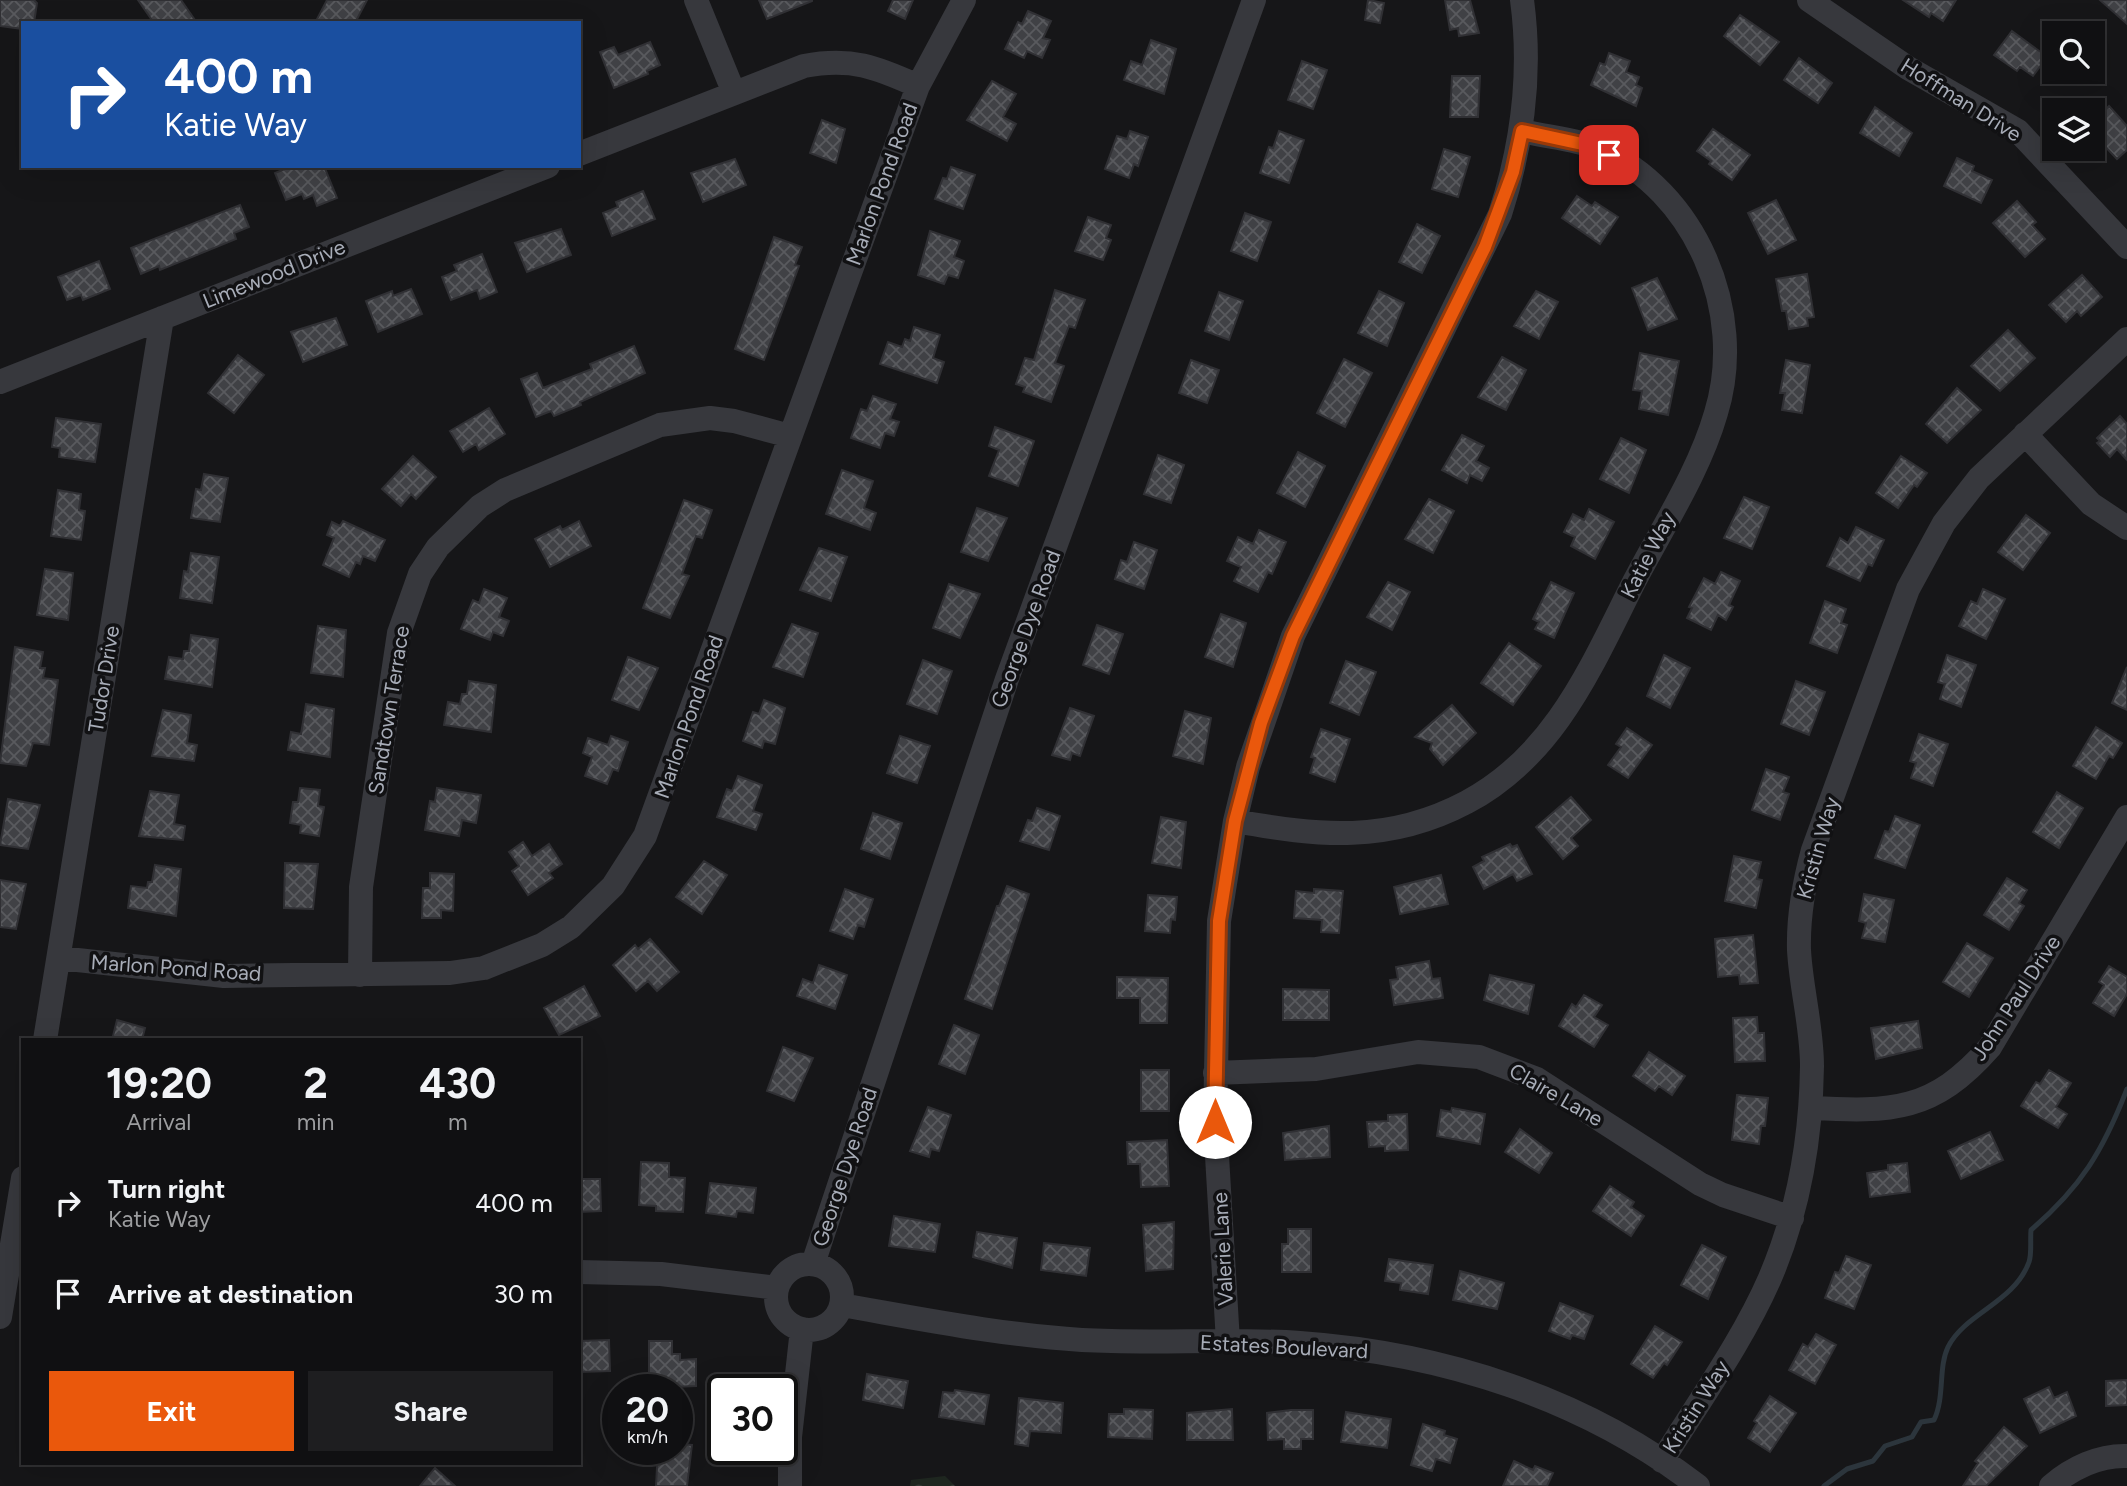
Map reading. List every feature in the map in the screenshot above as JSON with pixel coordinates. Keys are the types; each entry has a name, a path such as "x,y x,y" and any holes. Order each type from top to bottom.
{"street":[{"path":"696,0 734,93"},
{"name":"Marlon Pond Road","path":"59,958 224,976 450,973 512,959 571,927 613,886 645,836 918,86 964,0"},
{"name":"George Dye Road","path":"813,1264 1007,679 1254,0"},
{"name":"Valerie Lane","path":"1228,1342 1215,1122 1219,921 1235,821 1268,701 1293,636 1485,247 1513,172 1522,131 1527,71 1522,0"},
{"name":"Hoffman Drive","path":"1809,0 1908,68 2018,131 2127,247"},
{"path":"581,153 804,66 828,61 855,62 918,86"},
{"name":"Katie Way","path":"1235,821 1303,833 1371,833 1441,815 1467,802 1506,776 1553,731 1572,704 1706,441 1723,381 1725,346 1716,285 1689,228 1648,181 1596,147 1522,131"},
{"name":"Limewood Drive","path":"0,382 543,168"},
{"name":"Tudor Drive","path":"45,1038 162,318"},
{"name":"Kristin Way","path":"1662,1461 1746,1325 1770,1279 1792,1218 1803,1172 1811,1108 1812,1059 1799,951 1799,919 1813,850 1908,589 1944,523 1979,478 2127,339"},
{"name":"Sandtown Terrace","path":"360,975 361,887 399,633 412,592 438,547 473,512 505,490 660,425 709,418 734,421 790,436"},
{"path":"2025,435 2091,504 2127,528"},
{"name":"John Paul Drive","path":"1811,1108 1872,1111 1895,1108 1923,1100 1970,1070 1990,1047 2127,817"},
{"name":"Claire Lane","path":"1216,1073 1316,1069 1418,1052 1479,1057 1536,1079 1700,1184 1723,1195 1792,1218"},
{"path":"21,1190 0,1318 21,1316"},
{"path":"813,1264 822,1266 836,1278 842,1296 841,1305 831,1322 812,1330 793,1326 780,1314 777,1288 787,1272 813,1264"},
{"path":"581,1272 661,1274 777,1288"},
{"name":"Estates Boulevard","path":"841,1305 1023,1336 1348,1347 1459,1369 1555,1403 1612,1430 1698,1486"},
{"path":"790,1486 790,1437 802,1329"},
{"path":"2051,1486 2079,1466 2099,1459 2127,1456"}],"green space":[{"path":"945,1476 955,1486 910,1486 911,1480"}],"building":[{"path":"0,0 34,0 37,3 34,21 21,21 21,29 0,26"},
{"path":"138,0 181,0 196,21 153,21"},
{"path":"327,0 367,0 356,21 316,21"},
{"path":"759,0 812,0 812,1 767,19"},
{"path":"893,0 913,0 905,19 888,11"},
{"path":"1368,0 1384,3 1380,23 1365,20"},
{"path":"1445,0 1470,0 1479,33 1459,36 1458,28 1450,30"},
{"path":"1903,0 1956,0 1943,21 1931,13 1929,17"},
{"path":"2100,0 2127,0 2127,24"},
{"path":"1028,11 1051,21 1043,38 1050,40 1042,58 1027,51 1024,58 1005,49 1018,22 1022,24"},
{"path":"1740,15 1779,42 1760,65 1724,36"},
{"path":"2012,31 2042,53 2042,64 2033,76 2020,67 2017,71 1994,55"},
{"path":"1151,40 1176,49 1164,94 1124,80 1131,61 1142,65"},
{"path":"650,42 660,65 647,71 648,74 614,88 600,52 614,47 618,55"},
{"path":"1609,53 1630,61 1626,72 1639,77 1636,85 1642,88 1636,106 1591,85 1600,63 1605,65"},
{"path":"1799,58 1832,83 1818,103 1784,80"},
{"path":"1302,61 1327,70 1313,109 1288,100"},
{"path":"1452,76 1480,76 1478,117 1450,117"},
{"path":"992,81 1016,94 1003,117 1016,124 1007,141 967,120"},
{"path":"2109,106 2127,126 2127,150 2117,159 2105,146 2105,110"},
{"path":"1875,107 1912,133 1899,156 1860,133"},
{"path":"822,120 845,129 836,163 810,153"},
{"path":"1713,129 1750,155 1732,180 1709,164 1711,161 1697,151"},
{"path":"1130,131 1148,137 1138,166 1134,164 1129,178 1105,169 1117,136 1127,139"},
{"path":"1279,131 1304,140 1289,183 1260,173 1269,147 1273,148"},
{"path":"1444,149 1470,157 1458,197 1432,189"},
{"path":"1957,158 1974,166 1972,171 1992,180 1981,203 1944,186"},
{"path":"735,159 746,185 703,202 691,173"},
{"path":"951,167 975,175 963,209 935,199 943,178 947,179"},
{"path":"287,168 325,168 337,198 317,206 313,195 304,199 302,194 286,200 275,173"},
{"path":"643,191 655,219 612,236 603,213 618,207 616,202"},
{"path":"1577,196 1592,206 1595,202 1618,217 1600,244 1562,218"},
{"path":"1776,200 1796,240 1768,254 1748,213"},
{"path":"2017,201 2036,222 2032,225 2045,239 2025,257 1993,223"},
{"path":"240,205 249,227 234,233 236,239 160,270 159,266 141,274 131,248"},
{"path":"1245,213 1271,222 1257,261 1231,251"},
{"path":"1088,217 1111,225 1106,238 1111,240 1103,260 1075,251"},
{"path":"1417,224 1440,236 1422,273 1399,262"},
{"path":"561,229 571,255 527,272 515,243"},
{"path":"930,231 960,241 954,257 964,261 958,278 948,275 944,284 918,275"},
{"path":"774,237 802,247 795,265 799,266 764,360 735,349"},
{"path":"482,254 497,292 480,299 477,290 451,300 442,277 457,271 454,265"},
{"path":"99,261 110,289 83,300 81,295 67,300 58,277"},
{"path":"1807,274 1814,317 1807,318 1808,326 1789,329 1786,311 1782,311 1776,279"},
{"path":"2082,275 2102,297 2081,316 2077,311 2066,322 2049,305"},
{"path":"1657,278 1677,319 1648,330 1632,288"},
{"path":"411,289 422,314 378,332 366,301 392,291 393,296"},
{"path":"1055,290 1085,300 1075,328 1069,326 1055,363 1064,366 1051,402 1023,392 1025,387 1016,384 1025,358 1034,360"},
{"path":"1379,291 1404,303 1387,346 1358,333"},
{"path":"1536,291 1558,302 1539,339 1514,326"},
{"path":"1219,292 1243,301 1229,340 1205,331"},
{"path":"336,318 347,345 303,362 291,332"},
{"path":"914,327 940,335 933,358 944,362 937,383 880,364 888,342 902,347 905,339 910,341"},
{"path":"2008,330 2035,358 2000,391 1971,366"},
{"path":"634,346 645,373 554,416 551,411 536,417 521,379 537,373 543,388 592,369 590,364"},
{"path":"1640,353 1679,361 1668,415 1639,409 1642,391 1633,390"},
{"path":"238,355 264,375 234,413 208,393"},
{"path":"1502,357 1526,370 1506,410 1478,397"},
{"path":"1344,359 1372,373 1345,427 1317,413"},
{"path":"1191,360 1219,370 1207,403 1179,393"},
{"path":"1786,360 1810,365 1802,413 1782,410 1785,393 1780,393"},
{"path":"1957,388 1981,410 1947,443 1926,424"},
{"path":"873,396 896,404 890,419 899,422 894,436 885,433 880,448 851,438 861,409 867,411"},
{"path":"489,408 505,434 479,450 476,444 463,452 450,431"},
{"path":"2120,416 2127,424 2127,460 2117,449 2110,457 2097,443 2100,441 2097,438"},
{"path":"56,418 101,424 95,462 59,457 60,448 52,447"},
{"path":"995,427 1034,441 1018,486 989,476 999,450 989,446"},
{"path":"1462,435 1484,446 1476,461 1489,468 1482,481 1470,475 1467,483 1442,470"},
{"path":"1621,438 1646,450 1629,493 1600,479"},
{"path":"1298,452 1325,466 1305,507 1277,493"},
{"path":"1158,455 1184,465 1171,503 1144,494"},
{"path":"413,456 436,477 416,499 411,494 401,506 382,489"},
{"path":"1901,456 1927,473 1917,487 1914,485 1898,508 1876,493"},
{"path":"842,470 873,481 864,508 876,513 870,530 826,514"},
{"path":"204,474 228,478 220,522 191,518 196,489 201,490"},
{"path":"58,490 81,494 79,510 85,511 81,540 51,536"},
{"path":"1744,497 1769,507 1752,549 1724,538"},
{"path":"1429,499 1454,511 1433,553 1405,539"},
{"path":"684,500 712,510 702,538 696,536 682,574 689,576 670,618 643,608"},
{"path":"977,508 1007,518 988,561 961,552"},
{"path":"1589,509 1614,522 1595,559 1571,546 1575,537 1564,532 1573,514 1584,520"},
{"path":"2026,515 2050,533 2023,570 1998,552"},
{"path":"343,521 385,540 375,561 363,556 360,564 356,562 349,577 323,565 334,538 327,535 332,522 340,526"},
{"path":"579,521 591,546 550,567 535,539 560,526 562,530"},
{"path":"1856,527 1884,540 1872,566 1868,564 1860,581 1827,566 1840,538 1848,543"},
{"path":"1259,530 1286,542 1272,574 1268,572 1258,592 1234,581 1241,567 1227,561 1238,537 1253,544"},
{"path":"1134,542 1157,550 1144,589 1115,579 1121,560 1127,562"},
{"path":"819,548 847,557 831,601 800,590"},
{"path":"191,553 219,557 212,603 180,598 184,571 188,572"},
{"path":"45,569 73,573 68,620 37,615"},
{"path":"1721,572 1740,581 1729,605 1733,607 1726,620 1718,615 1711,630 1687,618 1692,608 1689,607 1704,578 1715,584"},
{"path":"1388,582 1410,592 1392,630 1367,617"},
{"path":"1551,582 1574,593 1554,638 1535,629 1539,622 1533,619"},
{"path":"949,584 980,594 960,638 933,628"},
{"path":"484,589 507,598 499,617 509,621 503,636 493,632 490,640 461,629 473,600 479,603"},
{"path":"1983,589 2005,599 1986,639 1959,626 1971,601 1977,604"},
{"path":"1825,601 1846,609 1841,623 1847,625 1837,653 1810,643"},
{"path":"1221,614 1246,623 1233,667 1205,657"},
{"path":"792,624 818,633 803,677 773,667"},
{"path":"1097,625 1123,634 1109,674 1083,665"},
{"path":"318,626 346,630 343,677 311,673"},
{"path":"191,635 218,639 212,687 165,679 169,657 183,659 184,651 189,651"},
{"path":"1509,643 1541,666 1513,705 1481,683"},
{"path":"15,647 43,652 40,668 45,668 43,678 58,680 49,745 33,743 26,766 0,763"},
{"path":"1664,655 1690,668 1670,708 1647,696"},
{"path":"1947,655 1976,665 1961,707 1940,699 1945,684 1938,682"},
{"path":"628,657 658,668 639,710 612,700"},
{"path":"923,660 952,671 937,714 907,704"},
{"path":"1346,661 1376,672 1359,715 1330,703"},
{"path":"2127,667 2127,710 2112,703"},
{"path":"469,681 496,685 491,732 444,725 448,702 460,704 462,694 467,694"},
{"path":"1796,681 1825,692 1809,735 1781,724"},
{"path":"764,700 785,708 775,744 764,741 762,748 743,741 753,712 759,714"},
{"path":"306,704 334,709 330,757 288,750 291,732 301,734"},
{"path":"1452,705 1476,733 1443,765 1430,749 1432,743 1415,737"},
{"path":"1070,708 1094,716 1080,756 1072,753 1070,760 1052,755"},
{"path":"163,710 191,715 187,743 197,745 194,761 152,756"},
{"path":"1185,711 1211,718 1203,764 1173,756"},
{"path":"2096,727 2122,743 2113,758 2109,756 2096,779 2073,766"},
{"path":"1627,728 1652,745 1628,778 1608,765 1621,747 1616,744"},
{"path":"1321,729 1350,739 1335,782 1310,773 1315,758 1311,757"},
{"path":"1919,734 1948,744 1933,786 1911,778 1916,763 1910,761"},
{"path":"611,736 628,742 618,771 613,769 607,784 585,776 592,757 583,753 588,738 608,745"},
{"path":"900,736 930,746 917,783 887,773"},
{"path":"1766,769 1789,777 1783,792 1789,794 1780,820 1752,810"},
{"path":"738,776 762,785 753,811 762,814 756,830 717,817 727,789 732,791"},
{"path":"300,788 320,790 318,806 324,807 319,836 300,833 301,825 290,823 293,802 298,802"},
{"path":"437,788 481,795 476,823 462,820 459,836 425,830 430,801 435,802"},
{"path":"150,791 179,795 174,824 185,826 183,840 139,836"},
{"path":"2057,792 2083,808 2059,848 2033,832"},
{"path":"1571,797 1591,820 1571,838 1578,846 1563,859 1536,827"},
{"path":"8,799 40,805 28,849 0,845"},
{"path":"1037,808 1060,816 1049,850 1020,841 1028,820 1032,821"},
{"path":"873,813 902,823 890,859 861,849"},
{"path":"1895,816 1920,825 1905,868 1875,858 1885,831 1889,832"},
{"path":"1161,817 1186,822 1181,868 1152,863"},
{"path":"523,842 532,856 549,844 562,864 549,873 553,878 528,895 512,871 519,866 509,852"},
{"path":"1510,844 1512,847 1517,845 1532,874 1517,881 1513,874 1484,889 1473,867 1484,861 1482,857"},
{"path":"1734,856 1761,862 1757,879 1762,880 1756,908 1725,901"},
{"path":"704,861 727,875 702,914 676,897"},
{"path":"285,863 318,864 313,909 284,908"},
{"path":"155,865 181,869 176,916 128,908 131,886 147,888 148,882 152,882"},
{"path":"430,873 454,874 453,911 441,910 441,918 422,918 423,888 430,888"},
{"path":"1441,875 1448,904 1400,914 1394,887"},
{"path":"2007,878 2027,890 2019,903 2024,906 2009,930 1984,915"},
{"path":"0,880 26,884 16,929 0,927"},
{"path":"1007,886 1029,894 992,1009 965,999 997,906"},
{"path":"845,889 873,899 864,927 858,925 853,939 830,931"},
{"path":"1314,889 1343,891 1339,933 1321,932 1322,920 1294,918 1296,891 1314,893"},
{"path":"1864,894 1894,900 1885,942 1862,938 1866,923 1859,921"},
{"path":"1148,895 1177,897 1175,920 1171,919 1170,933 1145,931"},
{"path":"1753,935 1758,983 1740,984 1739,975 1718,977 1715,939"},
{"path":"650,939 679,972 657,991 648,981 636,991 613,965 635,945 638,949"},
{"path":"1967,943 1993,958 1969,997 1943,982"},
{"path":"1429,961 1432,979 1440,978 1443,998 1394,1005 1390,980 1398,979 1396,967"},
{"path":"819,965 847,975 835,1009 797,996 803,979 813,983"},
{"path":"2109,966 2127,977 2127,994 2114,1016 2093,1003 2104,985 2099,982"},
{"path":"1490,975 1534,985 1528,1014 1484,1000"},
{"path":"1117,977 1168,978 1167,1023 1140,1023 1140,998 1117,998"},
{"path":"584,986 600,1016 559,1035 544,1008"},
{"path":"1283,989 1329,990 1329,1020 1283,1020"},
{"path":"1584,995 1602,1005 1594,1017 1608,1025 1594,1047 1559,1026 1572,1004 1576,1007"},
{"path":"1757,1017 1758,1033 1764,1033 1765,1061 1735,1062 1733,1018"},
{"path":"117,1020 145,1028 142,1038 112,1038"},
{"path":"1918,1021 1922,1048 1876,1059 1871,1028"},
{"path":"954,1025 979,1035 965,1074 939,1064"},
{"path":"783,1047 813,1058 794,1101 767,1091"},
{"path":"1649,1052 1685,1076 1672,1095 1659,1086 1655,1091 1633,1076"},
{"path":"1141,1070 1169,1070 1169,1111 1141,1111"},
{"path":"2049,1070 2071,1083 2056,1107 2067,1114 2058,1128 2021,1106 2036,1082 2040,1084"},
{"path":"1737,1095 1768,1098 1765,1126 1761,1126 1759,1144 1732,1140"},
{"path":"928,1107 951,1115 939,1151 931,1149 929,1157 910,1151"},
{"path":"1452,1108 1485,1114 1480,1144 1437,1136 1441,1110 1451,1112"},
{"path":"1407,1114 1408,1150 1385,1151 1385,1146 1369,1147 1367,1122 1388,1121 1388,1115"},
{"path":"1329,1126 1330,1157 1285,1160 1283,1133"},
{"path":"1520,1129 1552,1153 1539,1173 1505,1152"},
{"path":"1990,1132 2003,1160 1961,1179 1948,1151"},
{"path":"1167,1140 1169,1186 1141,1187 1140,1164 1128,1164 1127,1142"},
{"path":"641,1162 669,1163 669,1177 685,1178 683,1212 656,1211 656,1206 639,1205"},
{"path":"1907,1163 1910,1192 1870,1197 1867,1173 1888,1170 1888,1165"},
{"path":"581,1179 600,1179 601,1211 581,1212"},
{"path":"710,1183 756,1188 753,1213 737,1211 736,1217 706,1213"},
{"path":"1610,1186 1634,1202 1631,1207 1644,1216 1631,1236 1593,1211"},
{"path":"894,1216 940,1224 935,1252 889,1246"},
{"path":"1174,1222 1173,1269 1146,1271 1143,1225"},
{"path":"1288,1229 1311,1229 1311,1272 1282,1272 1282,1244 1288,1244"},
{"path":"977,1232 1017,1238 1012,1268 973,1257"},
{"path":"1044,1243 1090,1248 1086,1276 1041,1270"},
{"path":"1702,1245 1726,1257 1708,1299 1681,1285"},
{"path":"1846,1256 1871,1265 1854,1309 1825,1298 1835,1272 1839,1273"},
{"path":"1389,1259 1433,1265 1428,1294 1400,1290 1401,1283 1385,1281"},
{"path":"1460,1271 1504,1283 1497,1309 1453,1300"},
{"path":"1560,1303 1593,1316 1584,1339 1572,1335 1570,1339 1549,1331"},
{"path":"1655,1326 1682,1342 1667,1365 1664,1363 1653,1378 1631,1364"},
{"path":"1816,1334 1836,1345 1815,1384 1789,1370 1803,1344 1808,1347"},
{"path":"609,1340 610,1371 581,1372 581,1341"},
{"path":"649,1341 672,1341 672,1354 680,1354 680,1360 696,1359 696,1386 693,1386 693,1374 649,1374"},
{"path":"867,1374 908,1381 903,1408 863,1400"},
{"path":"2127,1380 2127,1405 2106,1406 2106,1381"},
{"path":"2049,1387 2054,1398 2067,1392 2076,1416 2040,1433 2024,1399"},
{"path":"955,1390 989,1395 984,1424 939,1417 943,1392 954,1393"},
{"path":"1770,1396 1796,1413 1770,1452 1748,1438 1757,1423 1754,1421"},
{"path":"1019,1398 1063,1403 1061,1433 1030,1431 1028,1446 1015,1444"},
{"path":"1124,1409 1153,1410 1152,1439 1108,1437 1109,1414 1124,1414"},
{"path":"1232,1409 1233,1440 1187,1440 1187,1413"},
{"path":"1313,1410 1313,1439 1301,1439 1301,1449 1284,1449 1284,1439 1268,1440 1267,1413"},
{"path":"1346,1412 1391,1419 1387,1448 1341,1442"},
{"path":"1423,1424 1445,1431 1444,1435 1457,1439 1450,1463 1436,1459 1432,1471 1411,1465"},
{"path":"2004,1427 2027,1446 1986,1486 1963,1486 1978,1463 1975,1461"},
{"path":"1514,1461 1533,1470 1535,1466 1553,1473 1547,1486 1503,1486"},
{"path":"657,1465 690,1465 687,1486 656,1486"},
{"path":"435,1468 455,1486 420,1486"}],"waterway":[{"path":"1824,1486 1847,1469 1873,1461 1885,1446 1912,1437 1921,1422 1934,1420 1948,1347 1966,1325 2001,1298 2022,1276 2030,1259 2031,1230 2064,1199 2089,1167 2109,1131 2127,1089"}],"route":[{"path":"1215,1122 1219,921 1224,885 1248,767 1268,701 1293,636 1500,214 1522,131 1596,147 1609,155"}]}
